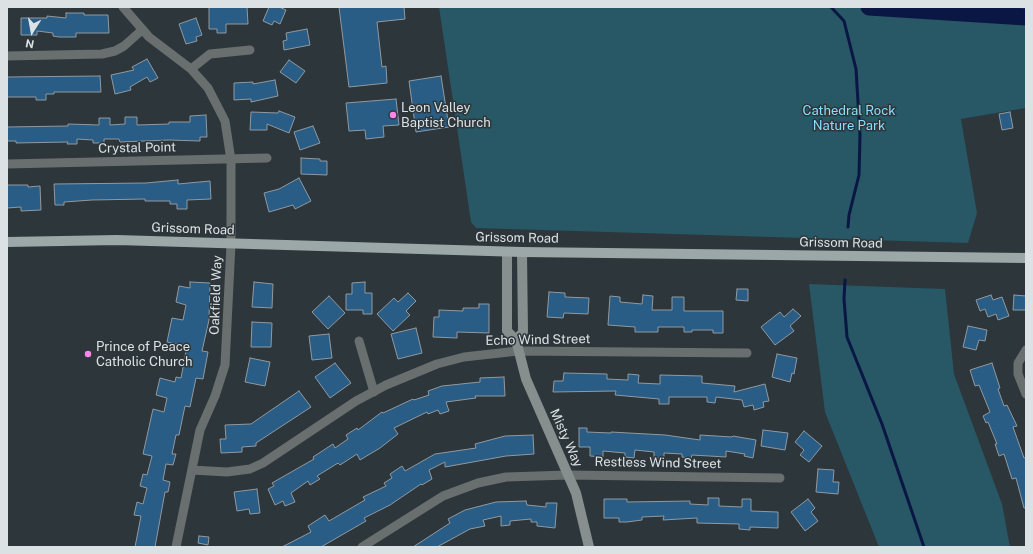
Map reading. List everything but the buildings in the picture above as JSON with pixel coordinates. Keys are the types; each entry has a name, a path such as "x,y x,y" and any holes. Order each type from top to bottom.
{"main road":[{"name":"Grissom Road","path":"7,242 117,240 507,252 1026,258"}],"street":[{"name":"Oakfield Way","path":"123,7 142,30 191,69 208,88 225,121 231,160 231,244 225,365 215,396 200,430 176,547"},
{"path":"7,56 102,54 115,51 124,46 142,30"},
{"path":"191,69 210,54 250,50"},
{"name":"Crystal Point","path":"7,164 267,158"},
{"name":"Misty Way","path":"507,252 507,331 516,340 531,392 576,493 588,547"},
{"name":"Misty Way","path":"516,340 522,332 522,252"},
{"path":"359,342 374,392"},
{"name":"Echo Wind Street","path":"192,470 227,472 250,469 263,463 356,401 409,374 437,364 464,357 518,351 747,353"},
{"path":"1024,353 1018,363 1018,374 1026,394"},
{"name":"Restless Wind Street","path":"362,547 426,506 460,489 506,477 568,475 780,478"}],"green space":[{"name":"Cathedral Rock Nature Park","path":"439,7 1026,7 1026,108 961,119 977,213 968,243 476,228 471,222"},
{"path":"809,284 945,289 954,374 1002,504 1010,547 879,547 825,412"}],"waterway":[{"path":"831,7 844,21 856,69 860,135 859,175 849,215 848,227"},
{"path":"869,7 1026,17"},
{"path":"845,280 844,299 847,337 882,424 924,547"}],"place":[{"name":"Leon Valley Baptist Church","path":"393,115"},
{"name":"Prince of Peace Catholic Church","path":"88,354"}]}
